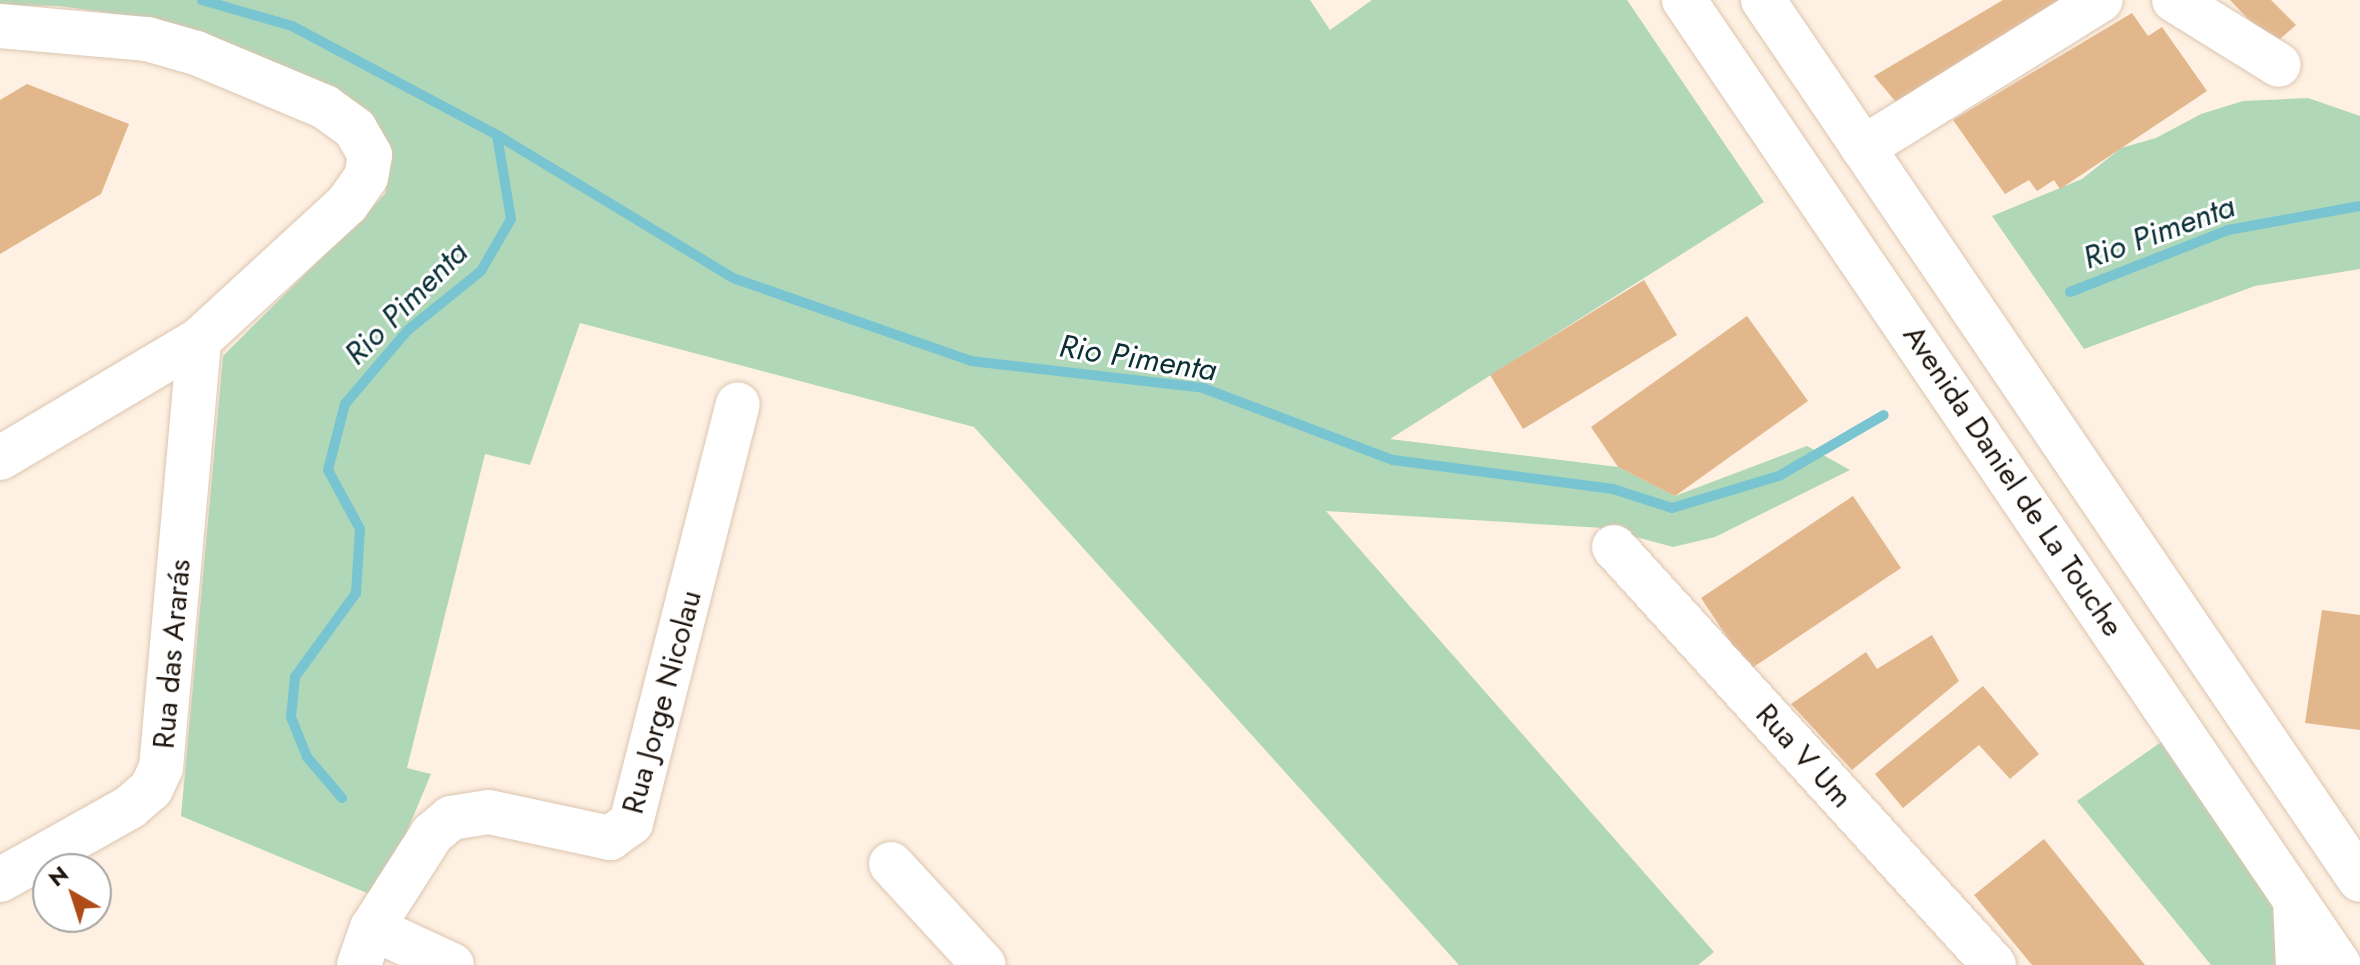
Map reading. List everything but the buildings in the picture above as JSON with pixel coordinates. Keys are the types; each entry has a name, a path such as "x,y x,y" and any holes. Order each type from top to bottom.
{"street":[{"name":"Avenida Daniel de La Touche","path":"1684,0 2339,965"},
{"path":"1763,0 2360,880"},
{"path":"1863,148 2101,0"},
{"path":"2174,0 2279,65"},
{"path":"0,26 147,39 196,53 325,107 355,129 370,155 366,177 347,204 199,340 0,458"},
{"name":"Rua das Ararás","path":"0,880 130,807 151,789 161,768 199,340"},
{"name":"Rua Jorge Nicolau","path":"366,947 432,834 451,818 489,812 610,838 631,823 738,404"},
{"name":"Rua V Um","path":"1614,547 1994,965"},
{"path":"891,864 984,965"},
{"path":"2295,900 2298,965"},
{"path":"366,947 452,965"}],"green space":[{"path":"0,0 1310,0 1330,30 1372,0 1627,0 1764,202 1390,439 1618,467 1675,496 1807,446 1850,470 1715,537 1673,547 1603,528 1326,511 1714,952 1698,965 1459,965 974,427 580,323 530,465 485,454 407,768 431,774 379,898 181,816 223,356 385,194 390,157 145,18 59,6 0,5"},
{"path":"2308,98 2360,116 2360,269 2255,286 2084,349 1992,216 2082,179 2121,148 2156,138 2201,114 2243,101"},
{"path":"2164,740 2273,898 2281,965 2211,965 2077,801"}],"waterway":[{"name":"Rio Pimenta","path":"202,0 292,26 497,135 733,278 971,361 1203,388 1393,460 1613,489 1672,508 1779,476 1884,415"},
{"name":"Rio Pimenta","path":"342,798 307,757 291,717 295,677 356,593 360,529 328,470 345,404 408,330 481,271 511,219 497,135"},
{"name":"Rio Pimenta","path":"2070,292 2228,230 2360,206"}]}
